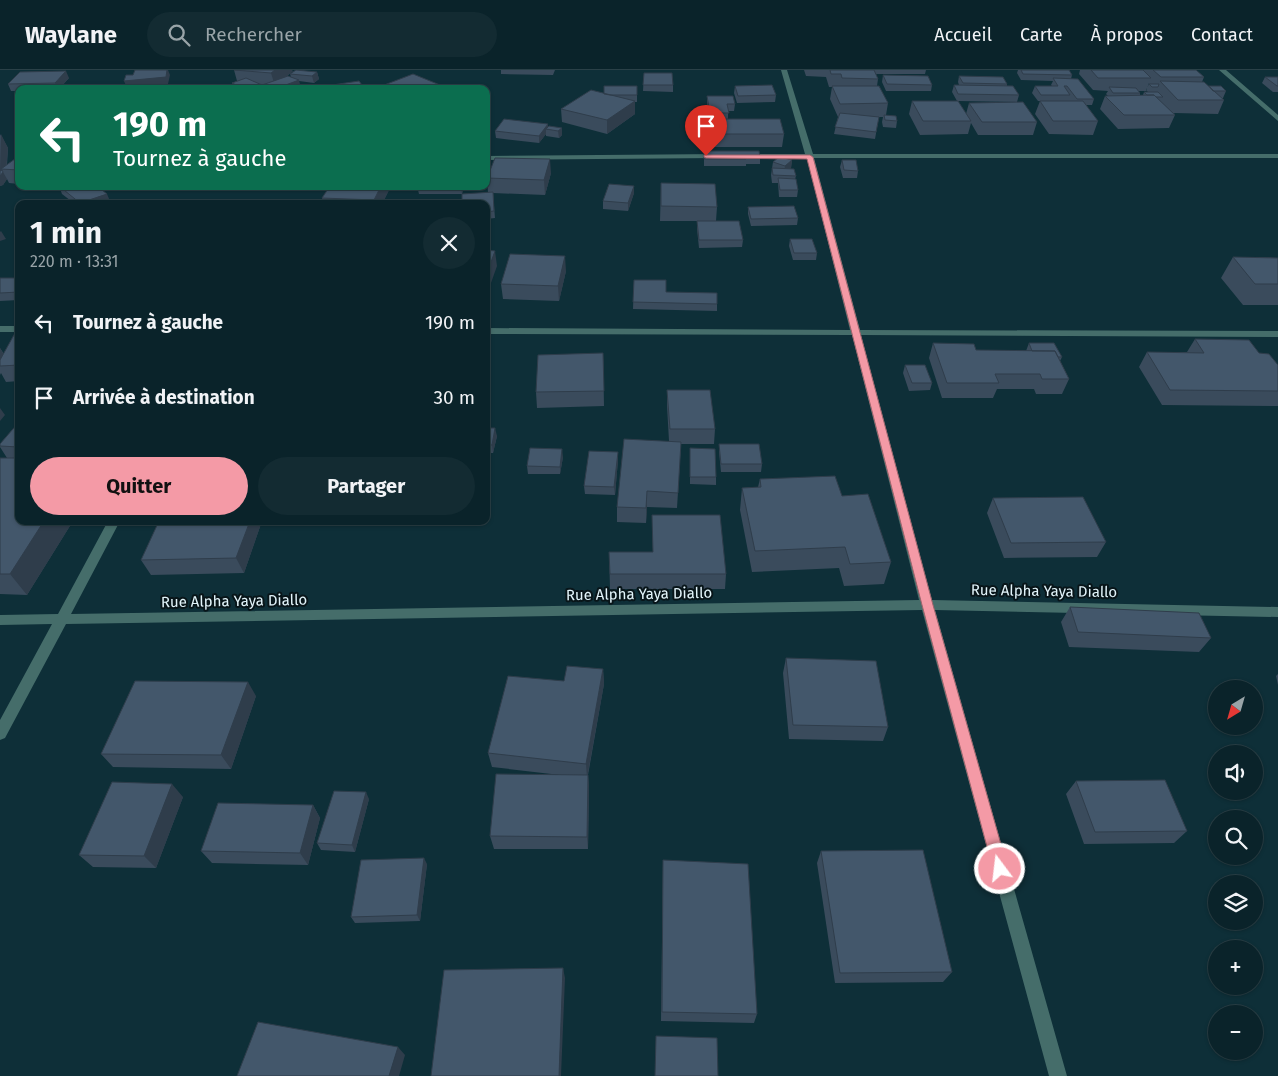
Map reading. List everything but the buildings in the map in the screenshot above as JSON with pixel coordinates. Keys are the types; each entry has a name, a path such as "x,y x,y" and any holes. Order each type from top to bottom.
{"street":[{"path":"784,70 810,157 927,605 1058,1076"},
{"path":"1222,70 1278,119"},
{"path":"490,158 726,156"},
{"path":"736,156 1278,156"},
{"path":"0,329 15,329"},
{"path":"490,331 1278,334"},
{"path":"0,734 112,525"},
{"name":"Rue Alpha Yaya Diallo","path":"0,620 927,605 1278,612"}],"route":[{"path":"706,156 810,157 927,605 1000,869"}]}
